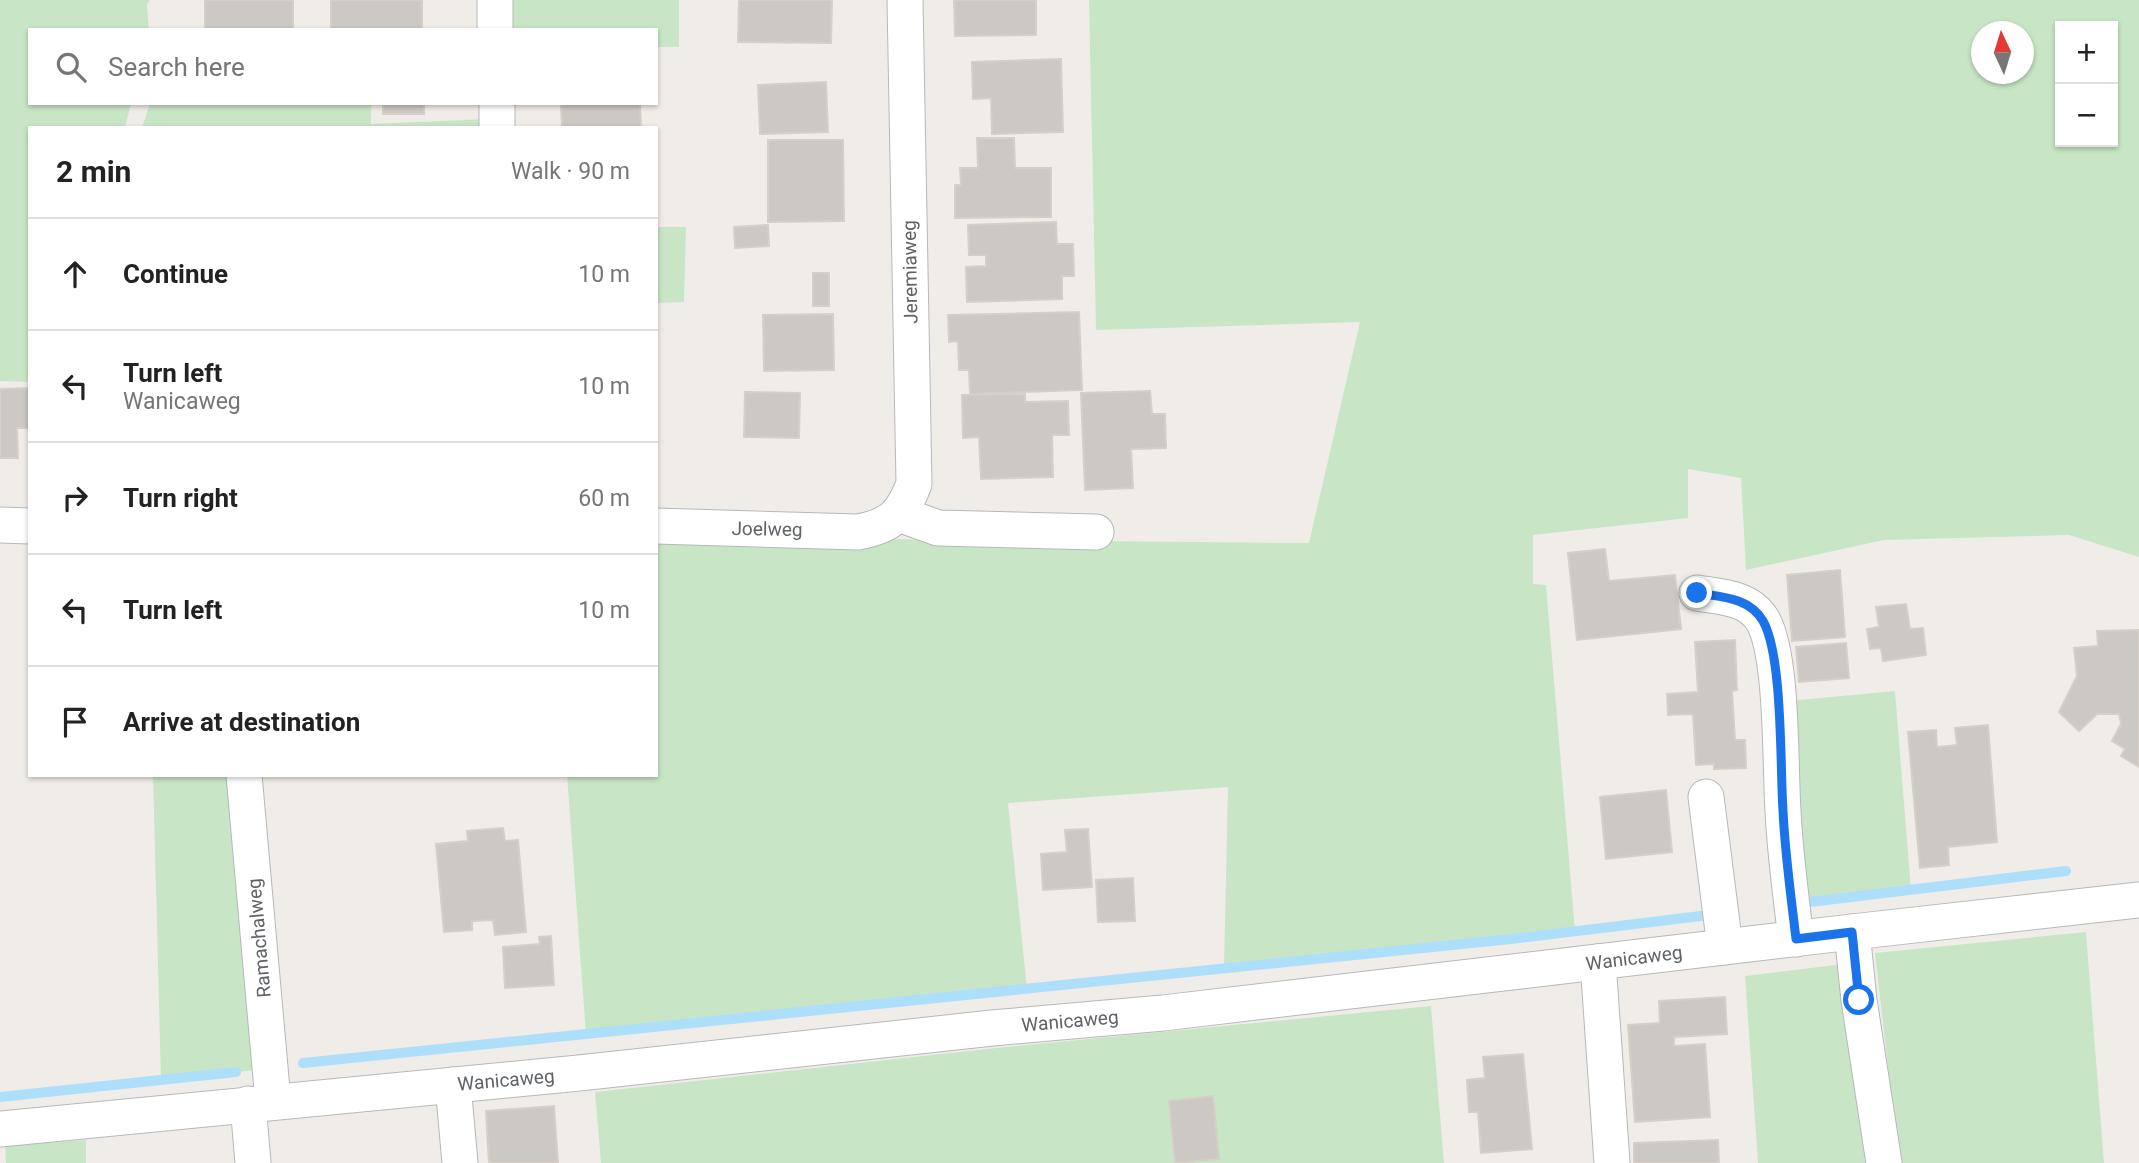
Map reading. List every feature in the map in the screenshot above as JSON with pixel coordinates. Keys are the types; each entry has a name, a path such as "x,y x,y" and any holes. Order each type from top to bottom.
{"street":[{"path":"495,0 495,28"},
{"name":"Jeremiaweg","path":"888,521 908,501 914,484 905,0"},
{"path":"496,105 497,126"},
{"path":"888,521 938,528 1096,532"},
{"name":"Joelweg","path":"658,526 858,532 888,521"},
{"path":"0,525 28,526"},
{"path":"1697,593 1743,600 1762,620 1770,643 1776,681 1783,815 1796,939"},
{"name":"Ramachalweg","path":"244,777 261,1103 253,1163"},
{"path":"1706,797 1725,947"},
{"name":"Wanicaweg","path":"0,1129 453,1085 978,1029 1163,1013 2139,900"},
{"path":"1852,932 1859,1000 1884,1163"},
{"path":"1598,962 1612,1163"},
{"path":"453,1085 460,1163"}],"green space":[{"path":"0,0 150,0 147,4 149,28 28,28 28,105 131,105 125,126 28,126 28,382 0,381"},
{"path":"510,0 679,0 679,47 658,47 658,28 510,28"},
{"path":"1089,0 2139,0 2139,557 2069,535 1884,540 1746,570 1741,478 1688,469 1688,518 1533,535 1533,584 1546,585 1575,931 1224,968 1228,787 1008,803 1027,989 586,1035 567,777 658,777 658,537 1309,543 1360,322 1096,330"},
{"path":"149,105 371,105 371,124 486,119 487,126 143,126"},
{"path":"658,227 686,227 684,302 658,303"},
{"path":"1895,691 1911,890 1801,903 1788,701"},
{"path":"153,777 231,777 256,1070 161,1080"},
{"path":"2086,932 2104,1163 1899,1163 1875,953"},
{"path":"1843,964 1873,1163 1758,1163 1745,976"},
{"path":"1431,1006 1444,1163 601,1163 595,1092 996,1048"},
{"path":"86,1140 86,1163 6,1163 5,1146"}],"building":[{"path":"205,0 293,0 293,28 205,28"},
{"path":"331,0 422,0 422,28 331,28"},
{"path":"739,0 832,0 831,43 738,42"},
{"path":"954,0 1036,0 1036,35 955,36"},
{"path":"1061,59 1063,132 992,134 991,98 973,99 972,62"},
{"path":"826,82 828,132 760,134 758,85"},
{"path":"383,105 424,105 424,114 383,114"},
{"path":"561,105 640,105 641,126 562,126"},
{"path":"977,138 1014,138 1015,168 1051,168 1051,217 955,218 955,185 961,185 960,168 978,168"},
{"path":"768,140 843,140 844,221 768,222"},
{"path":"1056,222 1057,244 1073,244 1074,276 1062,276 1062,299 967,302 966,267 986,266 986,255 969,255 968,225"},
{"path":"768,225 769,246 735,248 734,227"},
{"path":"813,273 829,273 829,306 813,306"},
{"path":"1079,312 1082,390 970,394 969,370 959,370 958,341 949,342 948,315"},
{"path":"833,314 834,370 764,371 763,315"},
{"path":"28,388 28,428 17,428 18,458 0,458 0,389"},
{"path":"1150,391 1152,414 1165,414 1166,448 1131,449 1133,488 1085,490 1081,393"},
{"path":"745,392 800,393 799,438 744,437"},
{"path":"1025,394 1025,402 1068,401 1069,435 1052,435 1053,477 981,479 979,437 963,438 962,395"},
{"path":"1605,549 1609,581 1675,575 1681,629 1577,640 1568,553"},
{"path":"1840,570 1845,637 1792,641 1787,575"},
{"path":"1906,604 1910,629 1923,628 1926,655 1883,661 1881,648 1870,649 1867,629 1879,627 1876,607"},
{"path":"2139,630 2139,767 2121,756 2125,749 2112,741 2121,724 2119,714 2097,714 2079,731 2059,712 2077,676 2074,648 2098,646 2097,631"},
{"path":"1735,640 1737,690 1732,691 1735,740 1745,740 1746,768 1714,769 1714,764 1696,765 1693,714 1668,715 1667,694 1698,692 1695,642"},
{"path":"1846,643 1849,678 1799,682 1796,647"},
{"path":"1988,725 1997,842 1948,847 1949,865 1920,868 1908,732 1936,730 1937,747 1957,745 1955,728"},
{"path":"1666,790 1672,852 1606,859 1600,797"},
{"path":"503,828 505,841 518,840 526,932 495,935 493,920 472,921 472,930 444,932 436,844 468,841 467,831"},
{"path":"1088,829 1092,887 1043,890 1041,854 1067,852 1065,830"},
{"path":"1133,878 1135,921 1098,922 1096,880"},
{"path":"551,936 554,985 505,988 503,947 540,944 539,937"},
{"path":"1725,997 1727,1034 1674,1037 1674,1046 1705,1044 1710,1117 1635,1122 1628,1025 1660,1023 1659,1001"},
{"path":"1523,1054 1532,1149 1481,1153 1478,1112 1469,1112 1467,1080 1485,1078 1483,1057"},
{"path":"1213,1096 1219,1159 1175,1163 1169,1101"},
{"path":"554,1106 558,1163 489,1163 486,1111"},
{"path":"1718,1140 1719,1163 1634,1163 1634,1143"}],"waterway":[{"path":"1810,902 2066,871"},
{"path":"303,1063 1511,939 1701,916"},
{"path":"0,1097 236,1072"}],"route":[{"path":"1697,593 1743,600 1762,620 1770,643 1776,681 1783,815 1796,939 1852,932 1859,1000"}]}
